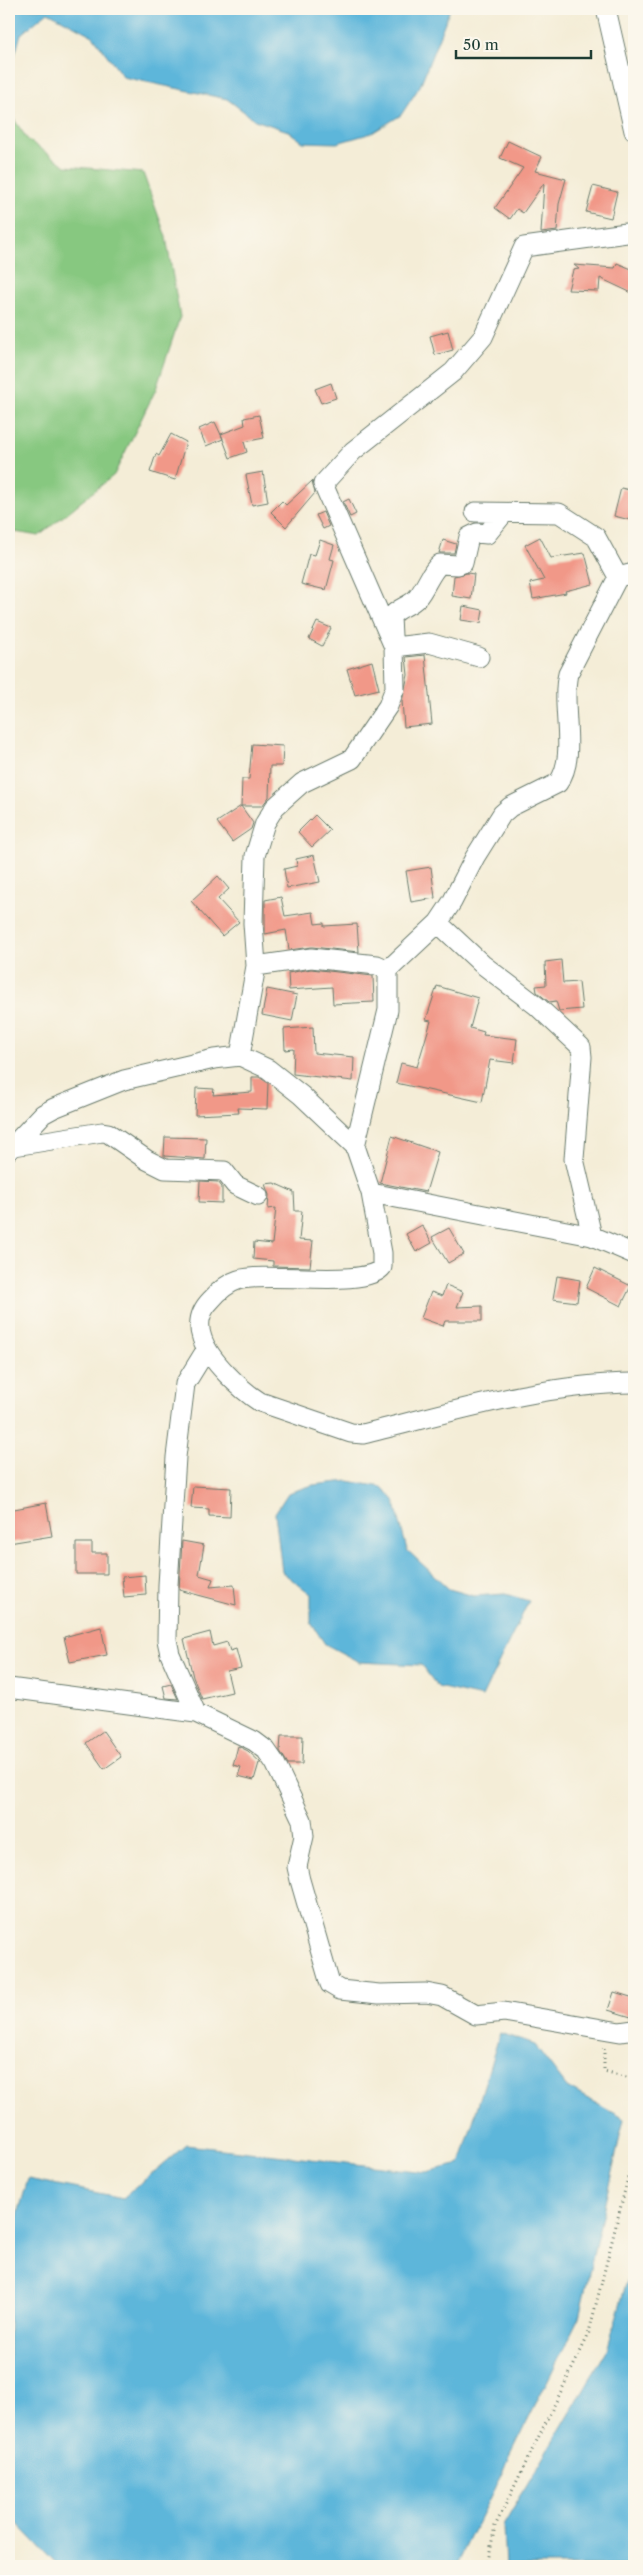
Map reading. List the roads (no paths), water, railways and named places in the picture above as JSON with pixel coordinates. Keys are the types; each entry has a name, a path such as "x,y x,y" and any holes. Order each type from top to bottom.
{"street":[{"path":"606,9 634,131"},
{"path":"394,647 323,484 353,451 453,372 483,337 524,247 634,232"},
{"path":"355,1146 388,1010 388,970 438,923 452,902 475,857 502,814 510,807 558,783 563,777 567,748 565,691 568,674 626,575 596,537 559,513 475,512"},
{"path":"240,1056 256,966 253,923 255,856 265,823 275,807 302,783 352,759 388,706 395,688 394,647 390,617 395,610 411,604 418,597 440,564 458,565 463,563 469,537 477,533 487,534 504,513"},
{"path":"394,647 429,643 479,657"},
{"path":"438,923 482,964 538,1006 581,1047 582,1057 574,1160 592,1236"},
{"path":"256,966 311,958 377,966 388,970"},
{"path":"11,1148 43,1114 54,1108 124,1080 214,1059 240,1056 268,1069 301,1095 355,1146 371,1193 383,1262 378,1273 371,1276 319,1278 256,1276 236,1280 218,1292 201,1314 200,1327 206,1350 250,1395 260,1402 351,1433 363,1434 442,1412 539,1392 612,1383 634,1383"},
{"path":"11,1148 102,1132 108,1133 155,1165 165,1169 224,1171 235,1185 258,1196"},
{"path":"371,1193 592,1236 634,1254"},
{"path":"196,1713 170,1654 167,1640 168,1585 176,1457 185,1384 206,1350"},
{"path":"9,1688 196,1713 254,1740 266,1750 288,1788 302,1820 304,1836 297,1867 330,1984 340,1990 379,1994 426,1993 442,1996 476,2015 504,2012 604,2030 620,2032 634,2030"}],"water":[{"path":"9,9 450,9 420,86 401,115 372,133 337,143 303,142 288,131 255,120 227,99 123,77 93,36 48,12 21,34 9,75"},
{"path":"348,1481 382,1487 394,1500 407,1550 449,1589 474,1596 505,1594 529,1601 482,1697 438,1687 421,1665 359,1662 325,1644 311,1623 311,1594 282,1572 275,1513 288,1493 313,1485"},
{"path":"500,2033 535,2045 567,2087 624,2119 579,2317 456,2566 58,2566 9,2515 9,2246 28,2179 123,2198 186,2145 426,2172 460,2164"},
{"path":"634,2256 634,2566 505,2566 503,2526 607,2350"}]}
